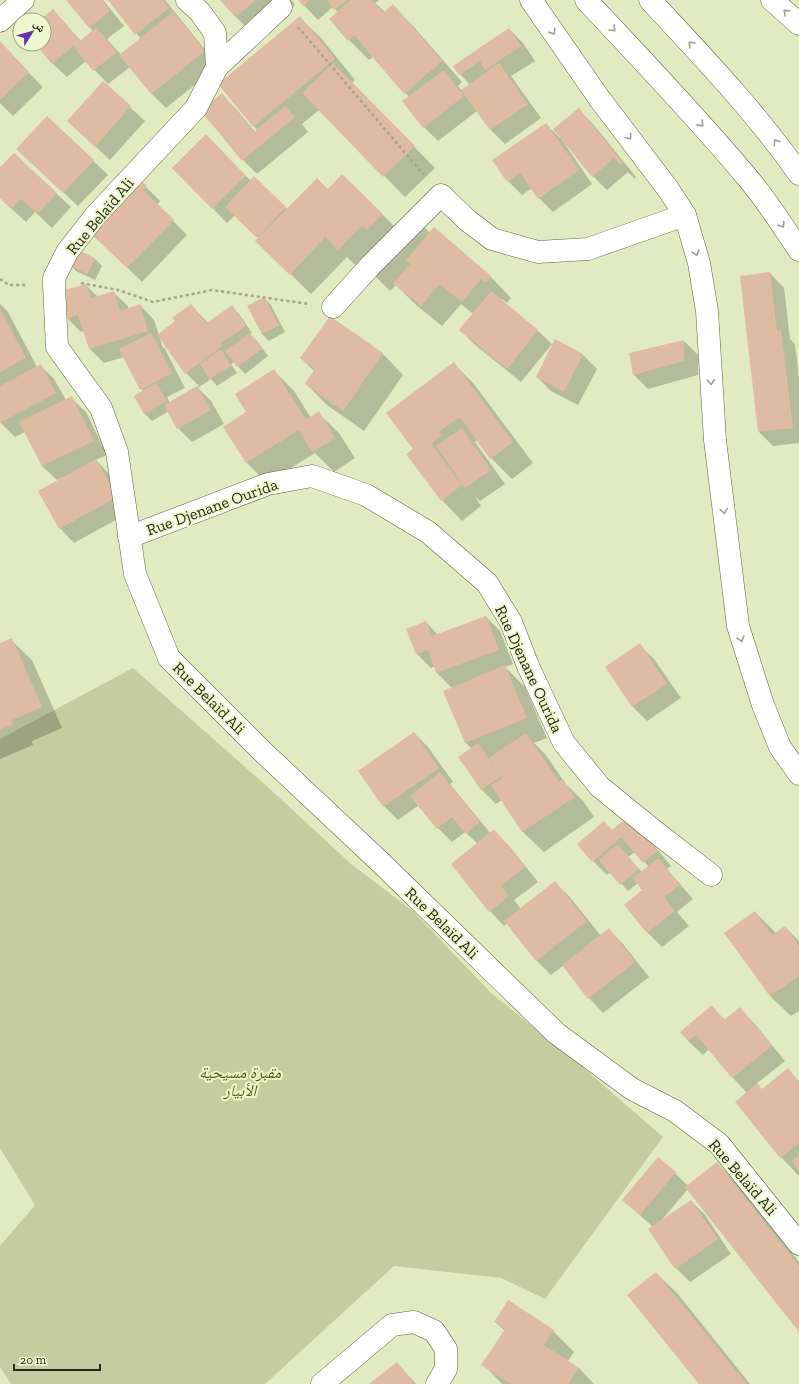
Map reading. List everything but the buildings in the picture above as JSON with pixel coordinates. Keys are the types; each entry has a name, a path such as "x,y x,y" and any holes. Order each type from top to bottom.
{"main road":[{"path":"0,21 23,0"},
{"path":"187,0 200,12 215,33 217,67"},
{"path":"531,0 599,98 668,189 685,215 699,263 707,312 716,440 738,626 763,706 780,747 799,774"},
{"path":"586,0 675,95 747,176 799,250"},
{"path":"650,0 770,133 799,174"},
{"path":"772,0 799,24"},
{"path":"217,67 281,7"},
{"name":"Rue Belaïd Ali","path":"217,67 196,108 96,215 67,252 54,278 57,347 101,408 117,452 134,574 170,658 263,752 378,860 556,1033 632,1089 675,1111 719,1144 799,1244"},
{"path":"333,307 371,265 441,195 467,220 492,239 538,252 588,249 685,215"},
{"name":"Rue Djenane Ourida","path":"129,537 268,484 312,476 366,495 428,532 487,583 511,622 528,666 564,743 600,786 653,830 712,875"},
{"path":"322,1384 392,1325 414,1322 434,1332 446,1349 446,1369 437,1384"}],"path":[{"path":"281,7 441,195"},
{"path":"0,279 10,284 54,285 76,282 118,290 153,302 212,290 333,307"}],"green space":[{"name":"مقبرة مسيحية الأبيار","path":"133,668 270,789 351,864 413,911 491,993 579,1064 663,1137 545,1299 501,1278 394,1266 265,1384 11,1384 0,1367 0,1246 35,1205 0,1148 0,739"}]}
